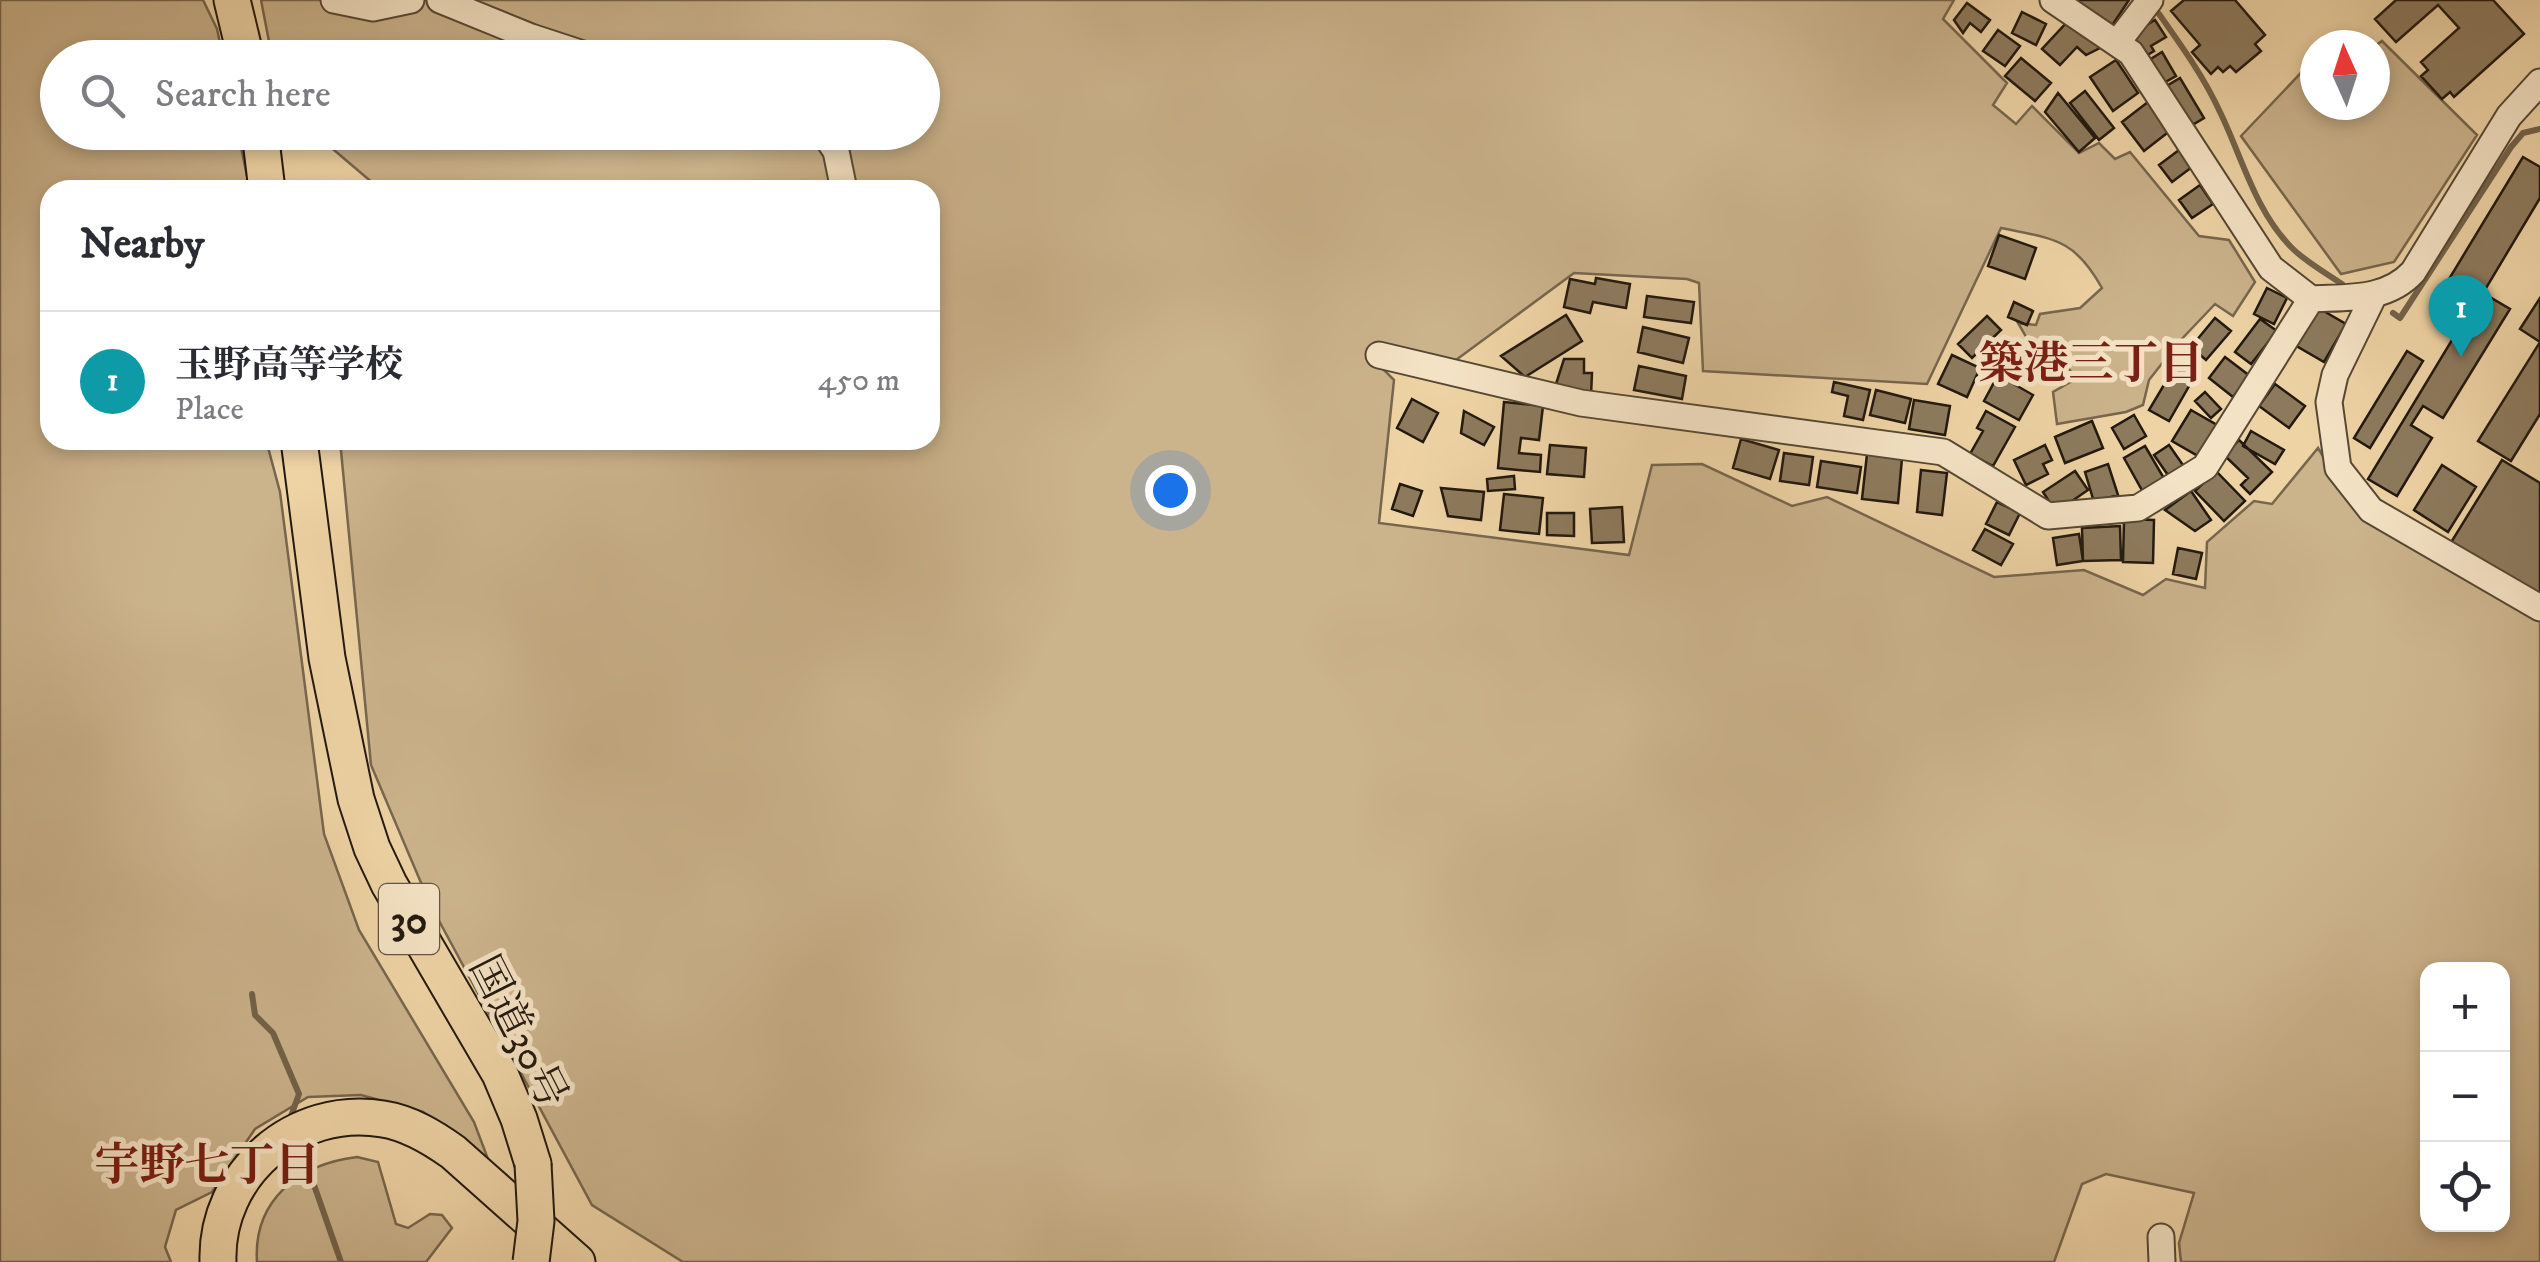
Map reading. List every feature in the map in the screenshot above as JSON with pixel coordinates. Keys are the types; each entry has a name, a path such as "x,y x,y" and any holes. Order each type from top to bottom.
{"highway":[{"path":"236,1 243,40"},
{"path":"262,150 266,180"},
{"name":"国道30号","path":"300,450 327,658 331,744 351,846 384,919 464,1054 522,1166 536,1221 531,1262"},
{"path":"218,1262 220,1226 230,1198 260,1158 310,1150 340,1141 360,1128 394,1122 434,1138 453,1152 576,1262"},
{"path":"360,1128 435,1168 543,1262"},
{"path":"241,1262 244,1231 252,1206 283,1153"},
{"name":"国道30号","path":"508,1262 522,1166"}],"street":[{"path":"334,0 373,8 412,0"},
{"path":"440,0 540,40"},
{"path":"2054,0 2131,53 2272,268 2310,299 2374,295 2400,286 2413,272 2509,116 2540,82"},
{"path":"2118,43 2150,0"},
{"path":"835,150 842,180"},
{"path":"2374,295 2332,388 2330,432 2338,468 2370,510 2540,608"},
{"path":"1379,355 1581,403 1943,452 2048,516 2138,508 2205,467 2310,299"}],"shaded area":[{"path":"0,0 203,0 219,40 40,40 40,150 242,150 248,180 40,180 40,450 269,450 280,492 324,834 359,930 474,1122 488,1159 423,1112 361,1095 308,1097 255,1129 212,1192 176,1210 165,1247 171,1262 0,1262"},
{"path":"261,0 1954,0 1943,19 2007,83 1993,105 2016,124 2032,106 2079,153 2099,143 2115,159 2130,152 2199,236 2229,240 2255,282 2233,316 2215,304 2178,343 2149,380 2143,405 2126,412 2057,424 2053,392 2074,380 2070,370 2029,342 2018,323 2036,325 2040,314 2080,308 2102,288 2072,250 2035,235 2001,228 1927,384 1703,371 1699,283 1687,279 1574,273 1456,360 1374,345 1373,359 1394,380 1379,523 1629,555 1652,465 1702,464 1792,506 1827,497 1994,577 2084,570 2143,595 2166,579 2205,588 2207,542 2254,501 2272,504 2318,448 2355,509 2540,621 2540,1262 2181,1262 2179,1243 2194,1193 2106,1174 2082,1184 2054,1262 683,1262 592,1205 430,904 371,765 341,450 940,450 940,180 369,180 334,150 940,150 940,40 269,40"},
{"path":"2390,49 2477,135 2394,262 2341,274 2241,136 2300,74 2300,120 2390,120"},
{"path":"357,1157 378,1162 396,1224 408,1228 430,1214 442,1215 452,1228 426,1262 257,1262 263,1220 284,1189 316,1168"}],"building":[{"path":"2071,0 2129,0 2111,27"},
{"path":"2184,0 2235,0 2265,35 2255,44 2261,51 2236,72 2230,66 2223,72 2218,67 2211,74 2192,52 2200,45 2171,11"},
{"path":"2396,0 2493,0 2524,34 2454,97 2450,92 2442,99 2421,76 2428,70 2421,62 2459,28 2438,5 2396,42 2390,30 2375,19"},
{"path":"1967,3 1990,20 1981,32 1970,23 1963,33 1954,20"},
{"path":"2022,12 2046,24 2036,45 2012,33"},
{"path":"2069,20 2100,48 2086,55 2077,47 2060,65 2042,49"},
{"path":"2155,20 2166,37 2151,46 2154,51 2144,57 2130,35"},
{"path":"1998,30 2020,46 2005,66 1983,51"},
{"path":"2162,52 2176,76 2160,85 2146,62"},
{"path":"2021,58 2051,83 2035,101 2005,76"},
{"path":"2116,60 2138,93 2113,111 2090,77"},
{"path":"2180,78 2204,118 2189,127 2165,87"},
{"path":"2085,91 2114,128 2099,140 2070,103"},
{"path":"2058,93 2095,138 2079,152 2045,112"},
{"path":"2148,102 2171,130 2144,151 2122,122"},
{"path":"2179,150 2192,167 2172,182 2159,165"},
{"path":"2523,157 2540,167 2540,198 2483,293 2510,309 2443,418 2423,406 2411,425 2432,438 2397,496 2368,479 2475,302 2446,284"},
{"path":"2200,185 2213,204 2192,218 2179,200"},
{"path":"1999,235 2036,248 2025,279 1988,266"},
{"path":"1596,278 1630,284 1626,308 1593,302 1590,313 1564,307 1570,279 1595,284"},
{"path":"2267,288 2287,298 2274,324 2254,314"},
{"path":"1647,296 1694,302 1691,323 1644,317"},
{"path":"2540,298 2540,342 2520,329"},
{"path":"2014,302 2033,311 2027,325 2008,317"},
{"path":"2315,306 2346,324 2324,362 2293,344"},
{"path":"1566,315 1582,341 1525,377 1501,356"},
{"path":"1987,316 2001,330 1972,358 1958,344"},
{"path":"2215,318 2231,331 2206,360 2191,347"},
{"path":"2260,319 2277,331 2251,364 2235,352"},
{"path":"1643,327 1689,338 1683,363 1638,352"},
{"path":"2540,342 2540,414 2511,461 2478,441"},
{"path":"2407,351 2423,361 2370,448 2354,438"},
{"path":"1952,355 1980,368 1967,397 1938,384"},
{"path":"2225,357 2250,376 2233,397 2209,378"},
{"path":"1564,359 1584,359 1584,373 1592,373 1591,396 1556,384"},
{"path":"2177,363 2196,374 2169,421 2149,410"},
{"path":"1639,366 1686,376 1682,399 1634,390"},
{"path":"1998,375 2033,395 2019,420 1984,401"},
{"path":"1834,382 1870,390 1863,420 1844,416 1848,396 1832,392"},
{"path":"2275,384 2305,406 2289,428 2259,406"},
{"path":"1876,390 1911,399 1905,423 1870,415"},
{"path":"2205,392 2221,409 2211,418 2195,401"},
{"path":"1412,399 1438,413 1423,442 1397,428"},
{"path":"1914,400 1950,406 1945,435 1909,429"},
{"path":"1504,402 1543,406 1539,440 1521,438 1519,453 1541,455 1540,472 1498,468"},
{"path":"2191,410 2217,425 2198,456 2172,441"},
{"path":"1464,411 1494,427 1484,445 1461,433"},
{"path":"1986,411 2015,427 1993,466 1970,454 1983,431 1977,428"},
{"path":"2134,415 2146,436 2124,449 2112,428"},
{"path":"2092,421 2103,448 2065,463 2055,437"},
{"path":"2251,431 2284,450 2275,464 2243,446"},
{"path":"1741,439 1779,450 1770,479 1733,468"},
{"path":"2239,440 2272,472 2250,494 2241,485 2248,478 2224,455"},
{"path":"1550,445 1586,448 1584,477 1547,474"},
{"path":"2045,445 2052,460 2043,464 2048,474 2026,485 2014,460"},
{"path":"2169,445 2185,468 2170,478 2154,455"},
{"path":"2145,446 2165,480 2143,492 2124,458"},
{"path":"1784,453 1813,457 1809,485 1780,481"},
{"path":"1867,454 1902,458 1898,503 1862,499"},
{"path":"2502,460 2540,483 2540,598 2450,544"},
{"path":"1821,461 1861,467 1857,493 1817,487"},
{"path":"2108,464 2118,495 2094,502 2085,472"},
{"path":"2442,465 2476,487 2448,532 2414,510"},
{"path":"1921,470 1947,473 1942,515 1917,512"},
{"path":"2075,471 2088,490 2056,512 2043,492"},
{"path":"2216,471 2245,501 2224,521 2195,491"},
{"path":"1514,476 1515,489 1488,491 1487,479"},
{"path":"1400,484 1422,491 1413,516 1392,509"},
{"path":"1441,488 1484,492 1481,520 1448,516"},
{"path":"2191,491 2211,520 2195,531 2165,510"},
{"path":"1504,494 1543,498 1539,534 1500,530"},
{"path":"1997,502 2020,513 2009,535 1986,524"},
{"path":"1622,507 1624,542 1592,543 1590,509"},
{"path":"1547,513 1574,513 1574,536 1547,535"},
{"path":"2124,519 2154,520 2153,563 2123,562"},
{"path":"2120,526 2121,560 2083,561 2082,528"},
{"path":"1985,529 2013,544 2001,565 1973,550"},
{"path":"2079,534 2083,561 2057,565 2053,538"},
{"path":"2178,548 2202,553 2196,579 2173,574"}],"waterway":[{"path":"2159,14 2214,99 2268,217 2298,253 2342,284"},
{"path":"2393,313 2400,318 2511,147 2523,133 2540,129"},
{"path":"252,994 255,1015 273,1033 299,1094 291,1116 293,1123"},
{"path":"300,1145 341,1262"}],"place":[{"name":"玉野高等学校","path":"2461,357"}],"district":[{"name":"築港三丁目","path":"2091,362"},
{"name":"宇野七丁目","path":"207,1164"}]}
